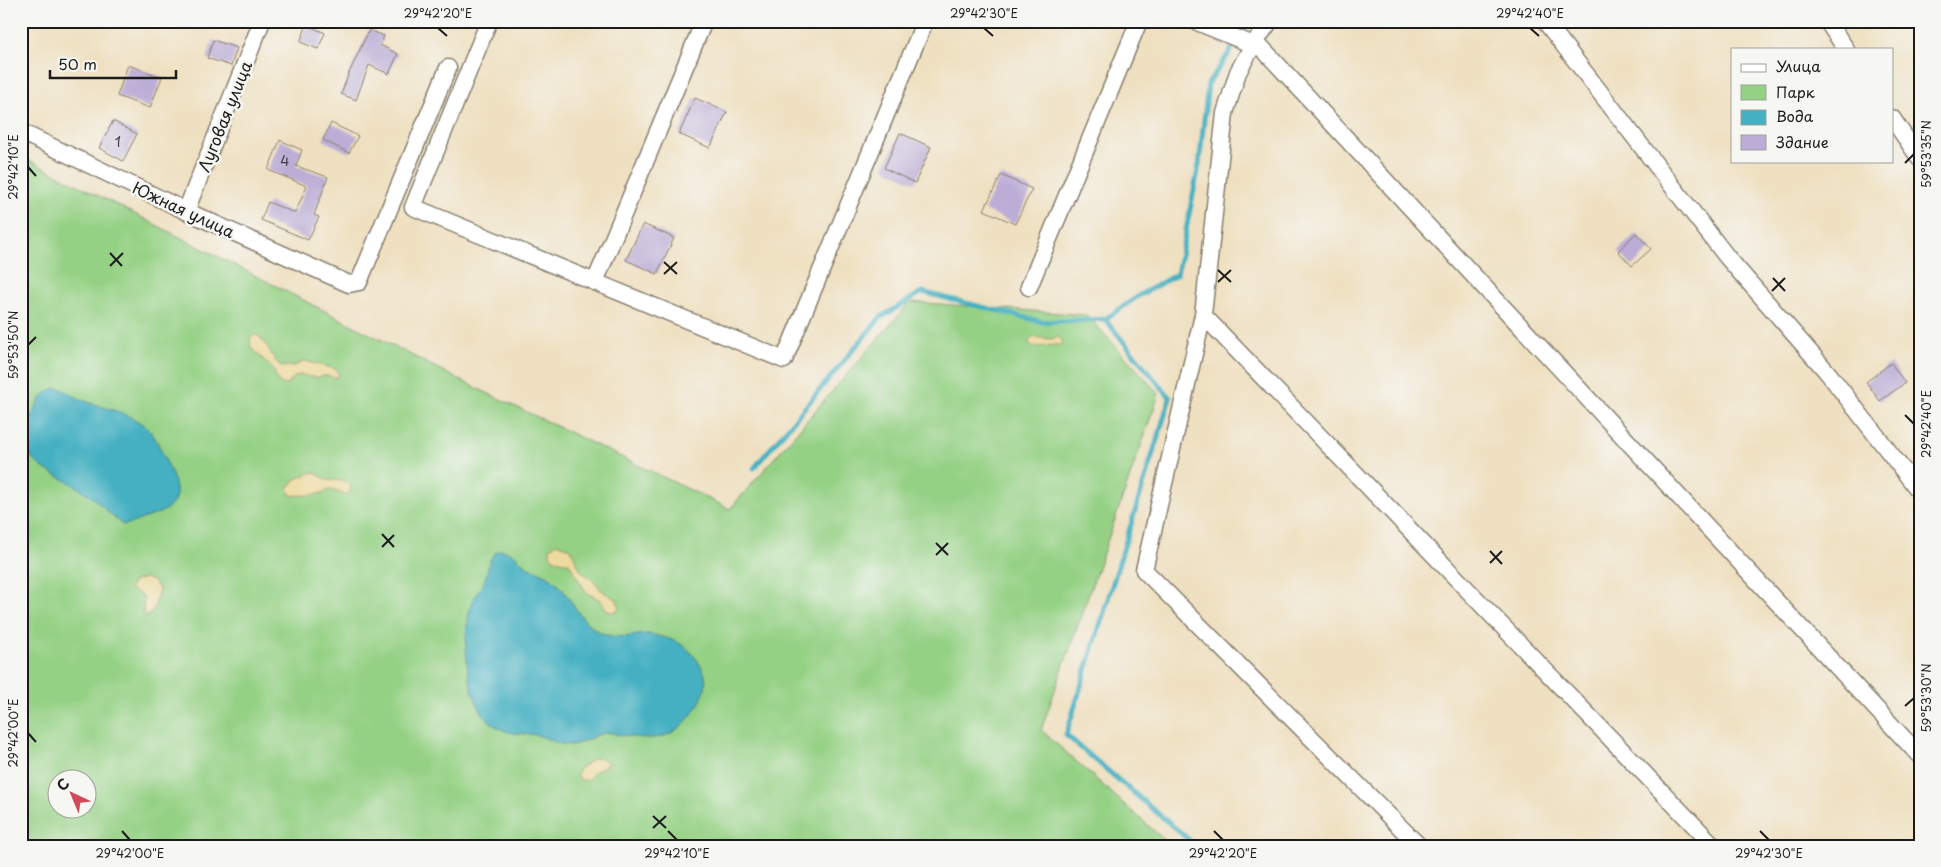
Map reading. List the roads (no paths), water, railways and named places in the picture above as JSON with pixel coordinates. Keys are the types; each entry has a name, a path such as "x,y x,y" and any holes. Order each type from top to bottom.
{"street":[{"name":"Луговая улица","path":"186,211 262,21"},
{"path":"489,21 413,208 784,360 924,21"},
{"path":"595,282 704,21"},
{"path":"1029,287 1139,21"},
{"path":"1195,21 1263,49 1920,756"},
{"path":"1270,21 1253,45 1238,72 1225,113 1203,315 1144,570 1419,846"},
{"path":"1545,21 1727,257 1828,373 1920,492"},
{"path":"1828,21 1845,48"},
{"name":"Южная улица","path":"21,132 186,211 349,284 359,282 448,68"},
{"path":"1894,121 1920,160"},
{"path":"1203,315 1714,846"}],"water":[{"path":"56,388 79,399 131,417 149,430 157,442 176,488 174,502 168,508 160,513 123,525 90,496 37,464 30,455 27,444 28,430 40,400 48,391"},
{"path":"501,550 511,553 529,567 554,580 585,620 596,630 614,636 653,635 675,641 690,651 702,668 706,681 703,695 697,708 688,719 673,732 657,738 640,738 607,733 570,745 557,743 537,735 506,731 497,727 486,717 477,703 471,687 466,650 466,632 472,601 484,582 493,555"}],"waterway":[{"path":"754,468 880,318 922,292 1043,322 1105,319 1140,295 1177,274 1199,165 1208,84 1251,21"},
{"path":"1105,319 1170,398 1066,735 1196,846"}]}
